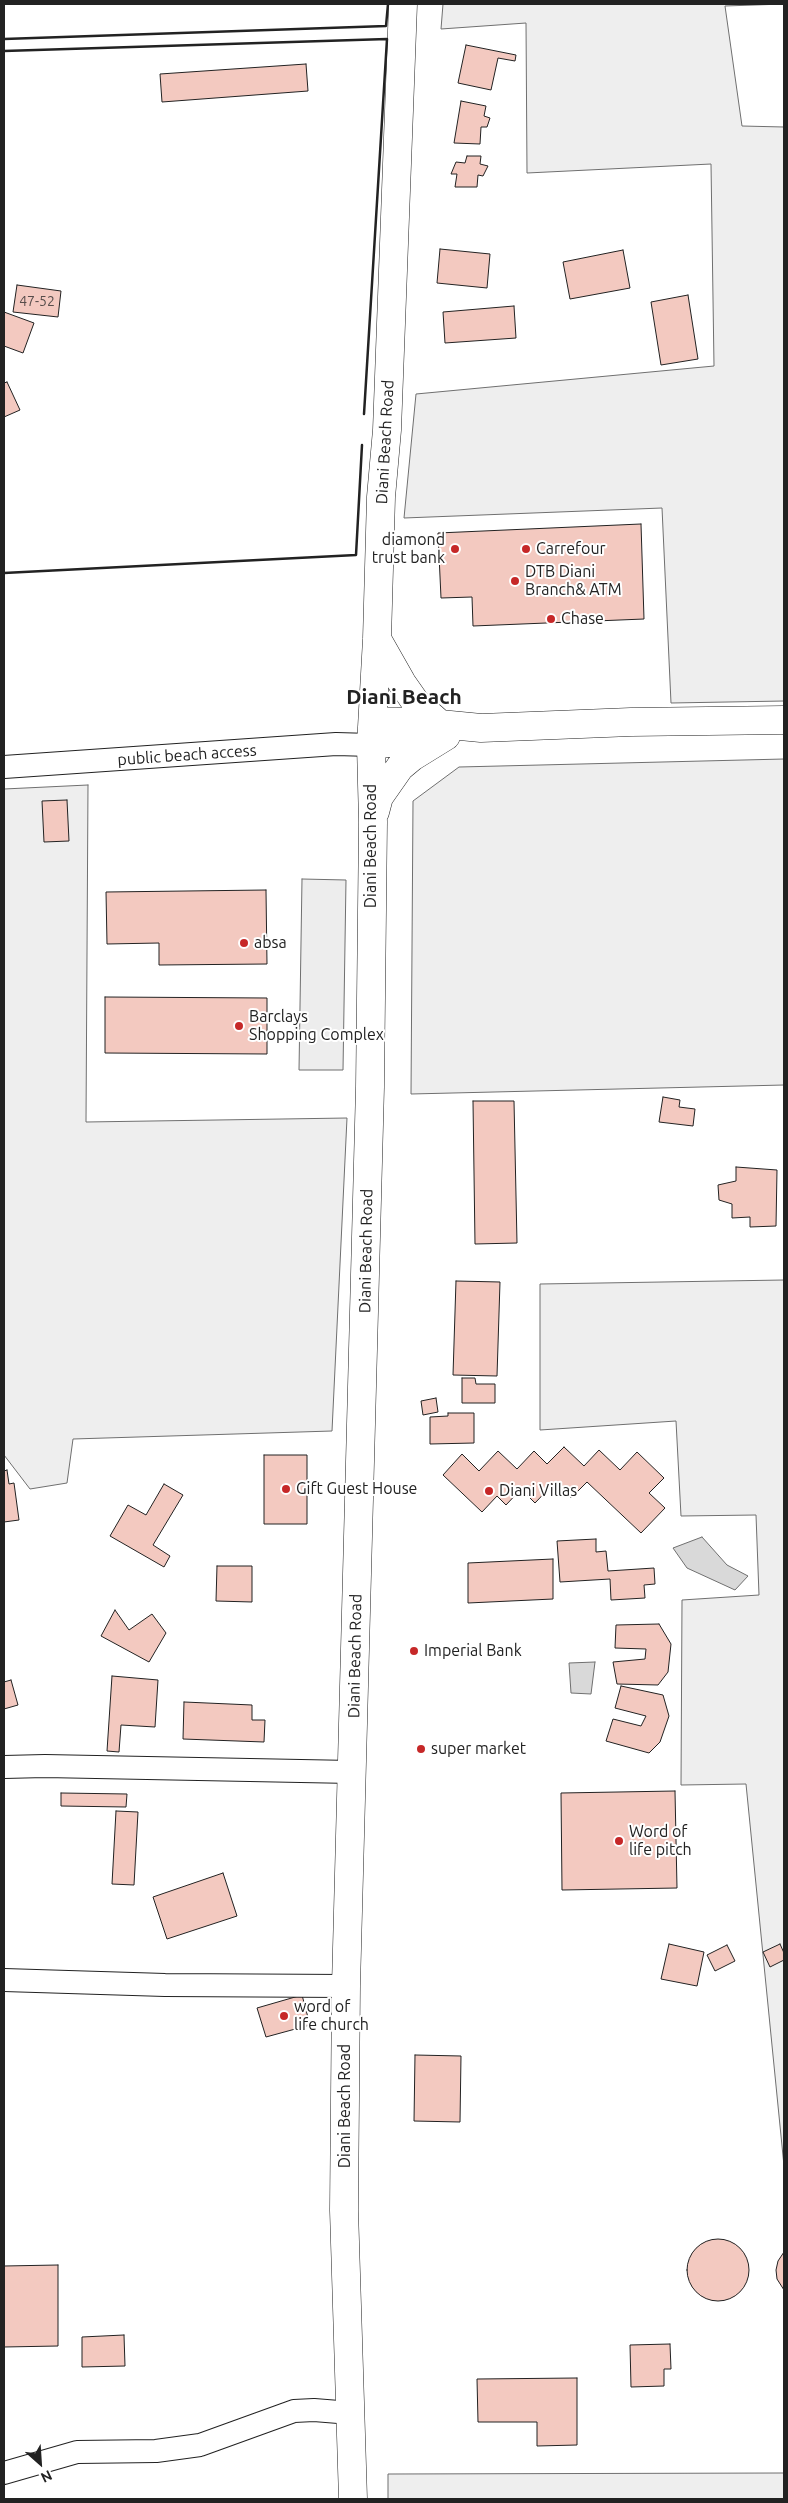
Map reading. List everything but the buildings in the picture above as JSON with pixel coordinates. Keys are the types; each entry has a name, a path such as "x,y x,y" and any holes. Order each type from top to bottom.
{"main road":[{"name":"Diani Beach Road","path":"353,2499 344,2210 346,1986 370,1087 373,822 372,733 378,639 381,498 387,430 403,4"},
{"path":"378,639 406,690 416,703 444,731"},
{"path":"372,733 419,722 444,731 631,722 784,720"},
{"path":"373,822 379,797 400,767 444,731"}],"street":[{"name":"public beach access","path":"4,767 336,744 372,733"},
{"path":"4,1768 45,1766 352,1772"},
{"path":"4,1980 165,1985 346,1986"},
{"path":"4,2473 77,2452 156,2451 200,2445 294,2411 314,2410 351,2413"}],"shaded area":[{"path":"443,4 784,4 725,6 742,126 784,127 784,701 671,703 662,508 404,518 416,394 714,366 711,164 527,173 526,23 441,29"},
{"path":"784,759 784,1085 411,1094 413,801 459,767"},
{"path":"88,785 86,1122 347,1118 332,1431 73,1439 67,1483 30,1489 4,1455 4,789"},
{"path":"302,879 346,880 343,1070 299,1070"},
{"path":"784,1280 784,2166 746,1784 681,1785 682,1600 759,1595 756,1515 681,1516 676,1421 540,1430 540,1284"},
{"path":"702,1537 727,1565 748,1576 735,1590 687,1568 673,1548"},
{"path":"595,1662 591,1694 571,1693 569,1663"},
{"path":"784,2473 784,2499 388,2499 388,2474"}],"wall":[{"path":"4,39 386,26 388,4"},
{"path":"4,51 387,39 364,414"},
{"path":"4,573 356,555 362,445"}],"place":[{"name":"diamond trust bank","path":"455,549"},
{"name":"Carrefour","path":"526,549"},
{"name":"DTB Diani Branch& ATM","path":"515,581"},
{"name":"Chase","path":"551,619"},
{"name":"absa","path":"244,943"},
{"name":"Barclays Shopping Complex","path":"239,1026"},
{"name":"Gift Guest House","path":"286,1489"},
{"name":"Diani Villas","path":"489,1491"},
{"name":"Imperial Bank","path":"414,1651"},
{"name":"super market","path":"421,1749"},
{"name":"Word of life pitch","path":"619,1841"},
{"name":"word of life church","path":"284,2016"}],"district":[{"name":"Diani Beach","path":"404,697"}]}
